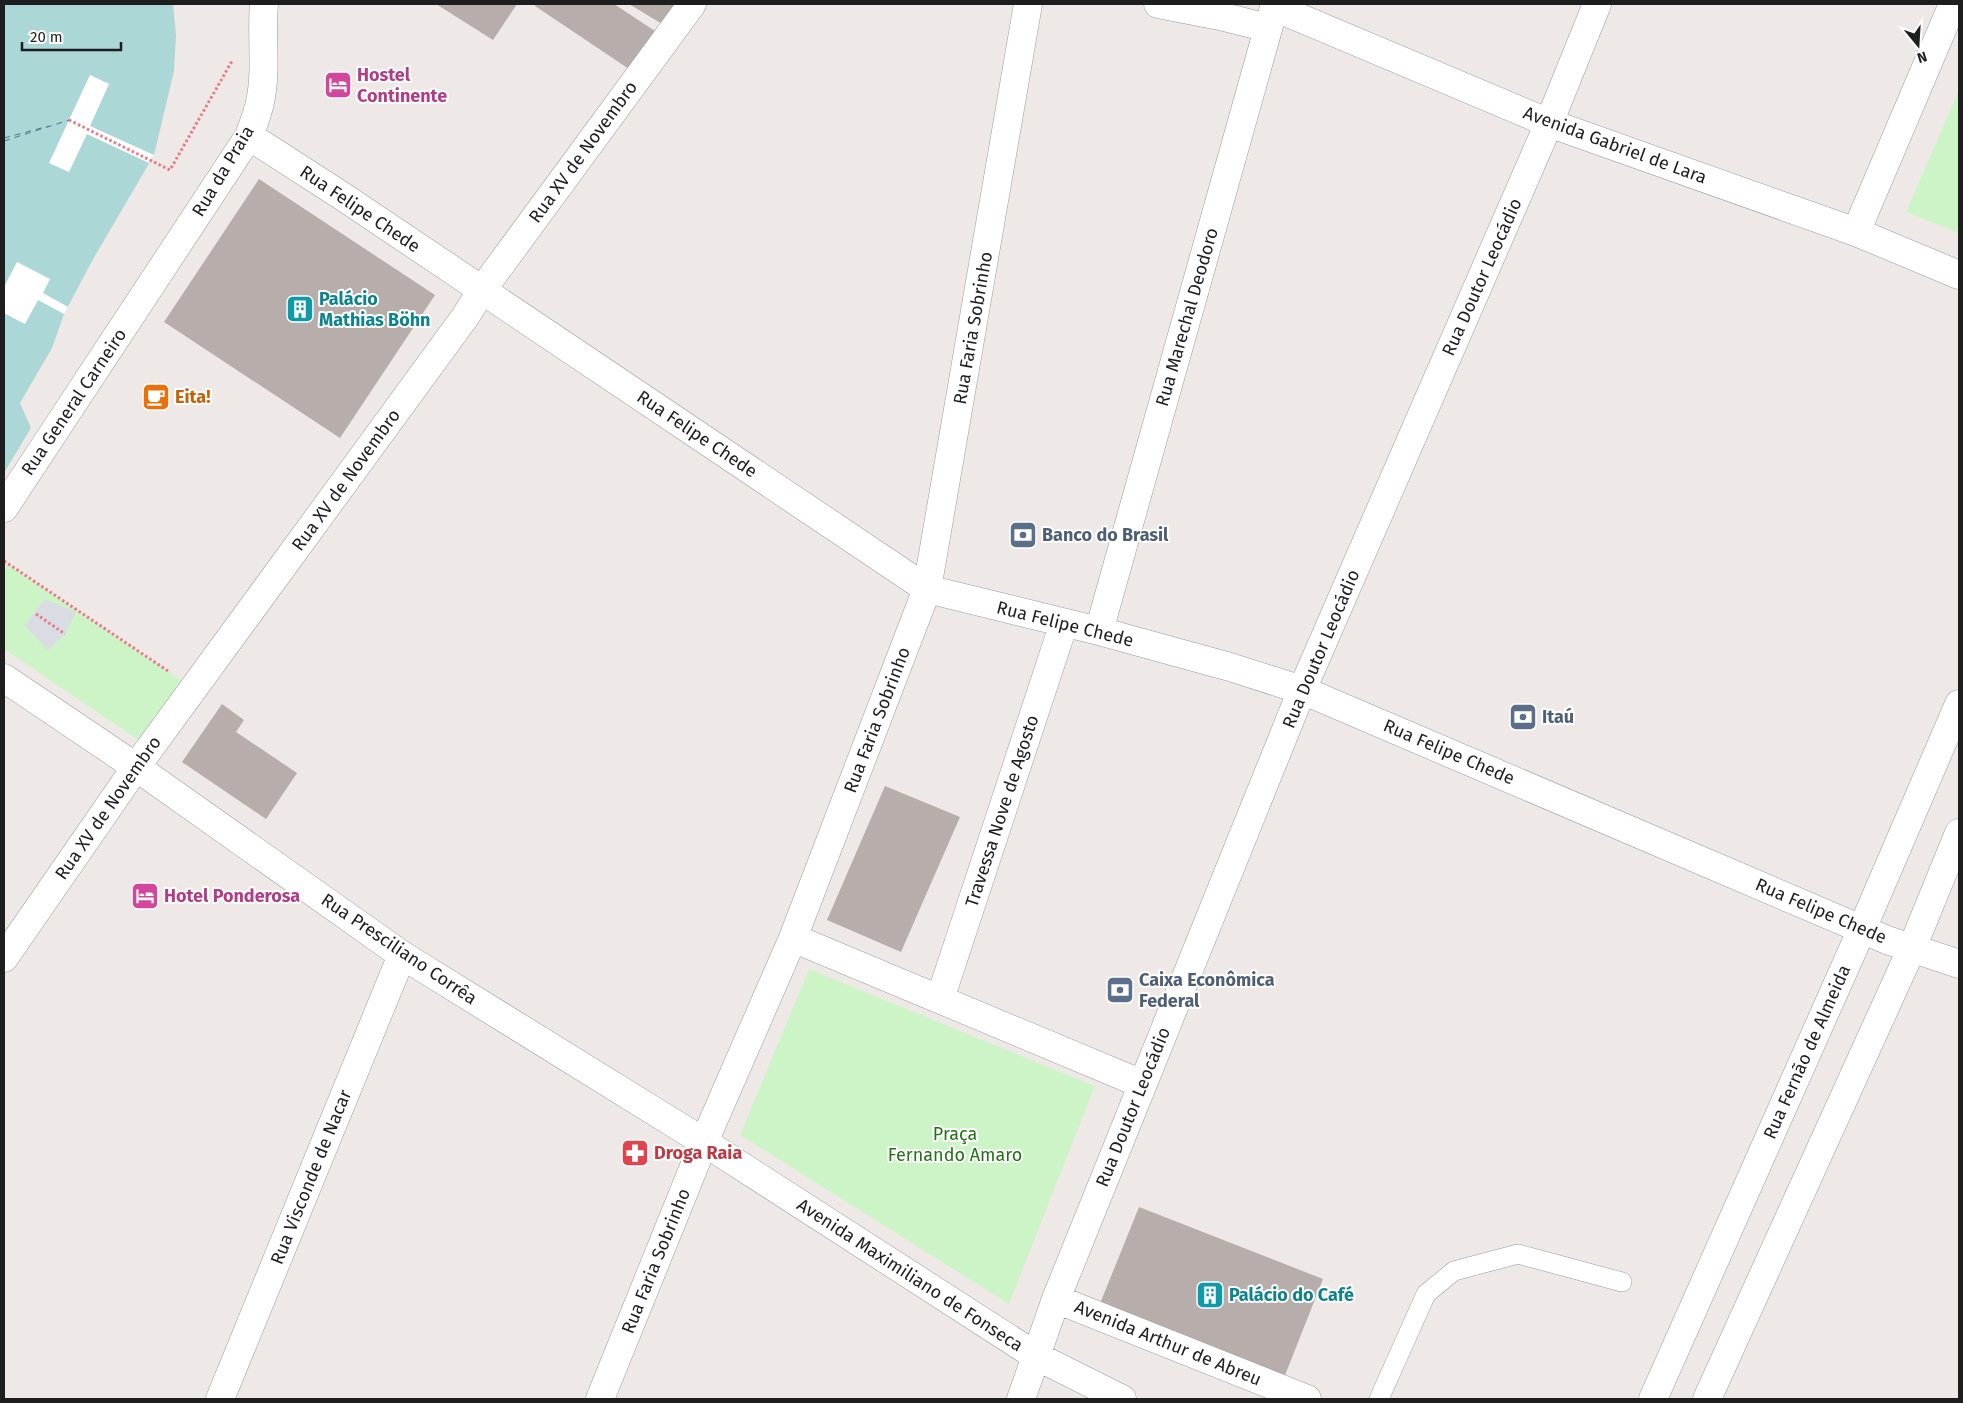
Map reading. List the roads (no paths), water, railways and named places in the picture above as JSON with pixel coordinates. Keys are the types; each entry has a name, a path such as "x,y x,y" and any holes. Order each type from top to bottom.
{"street":[{"name":"Rua da Praia","path":"144,296 249,136 260,101 264,65 262,29 264,4"},
{"name":"Rua XV de Novembro","path":"4,958 136,767 692,4"},
{"name":"Rua Faria Sobrinho","path":"600,1399 704,1142 793,938 927,589 1028,4"},
{"name":"Avenida Gabriel de Lara","path":"1158,4 1220,16 1273,13 1549,123 1856,232 1959,275"},
{"name":"Rua Doutor Leocádio","path":"1021,1399 1056,1299 1302,690 1549,123 1597,4"},
{"path":"1856,232 1953,4"},
{"name":"Rua Marechal Deodoro","path":"1099,631 1273,13"},
{"name":"Rua Felipe Chede","path":"249,136 927,589 1099,631 1230,667 1302,690 1862,929 1959,964"},
{"name":"Rua General Carneiro","path":"4,508 144,296"},
{"name":"Travessa Nove de Agosto","path":"940,998 1064,623"},
{"name":"Rua Presciliano Corrêa","path":"4,678 136,767 402,955 704,1142"},
{"name":"Rua Fernão de Almeida","path":"1653,1399 1862,929 1959,704"},
{"path":"1707,1399 1912,948 1959,833"},
{"path":"793,938 1142,1084"},
{"name":"Rua Visconde de Nacar","path":"220,1399 402,955"},
{"name":"Avenida Maximiliano de Fonseca","path":"704,1142 1036,1356 1122,1399"},
{"name":"Avenida Arthur de Abreu","path":"1056,1299 1307,1399"}],"lane":[{"path":"1379,1399 1426,1294 1454,1271 1518,1254 1622,1282"}],"water":[{"path":"4,4 173,4 176,35 174,71 154,155 92,261 64,314 52,348 20,403 31,428 4,473"}],"place":[{"name":"Hostel Continente","path":"338,85"},
{"name":"Palácio Mathias Böhn","path":"300,309"},
{"name":"Eita!","path":"156,397"},
{"name":"Banco do Brasil","path":"1023,535"},
{"name":"Itaú","path":"1523,717"},
{"name":"Hotel Ponderosa","path":"145,896"},
{"name":"Caixa Econômica Federal","path":"1120,990"},
{"name":"Droga Raia","path":"635,1153"},
{"name":"Palácio do Café","path":"1210,1295"}],"park label":[{"name":"Praça Fernando Amaro","path":"955,1144"}]}
